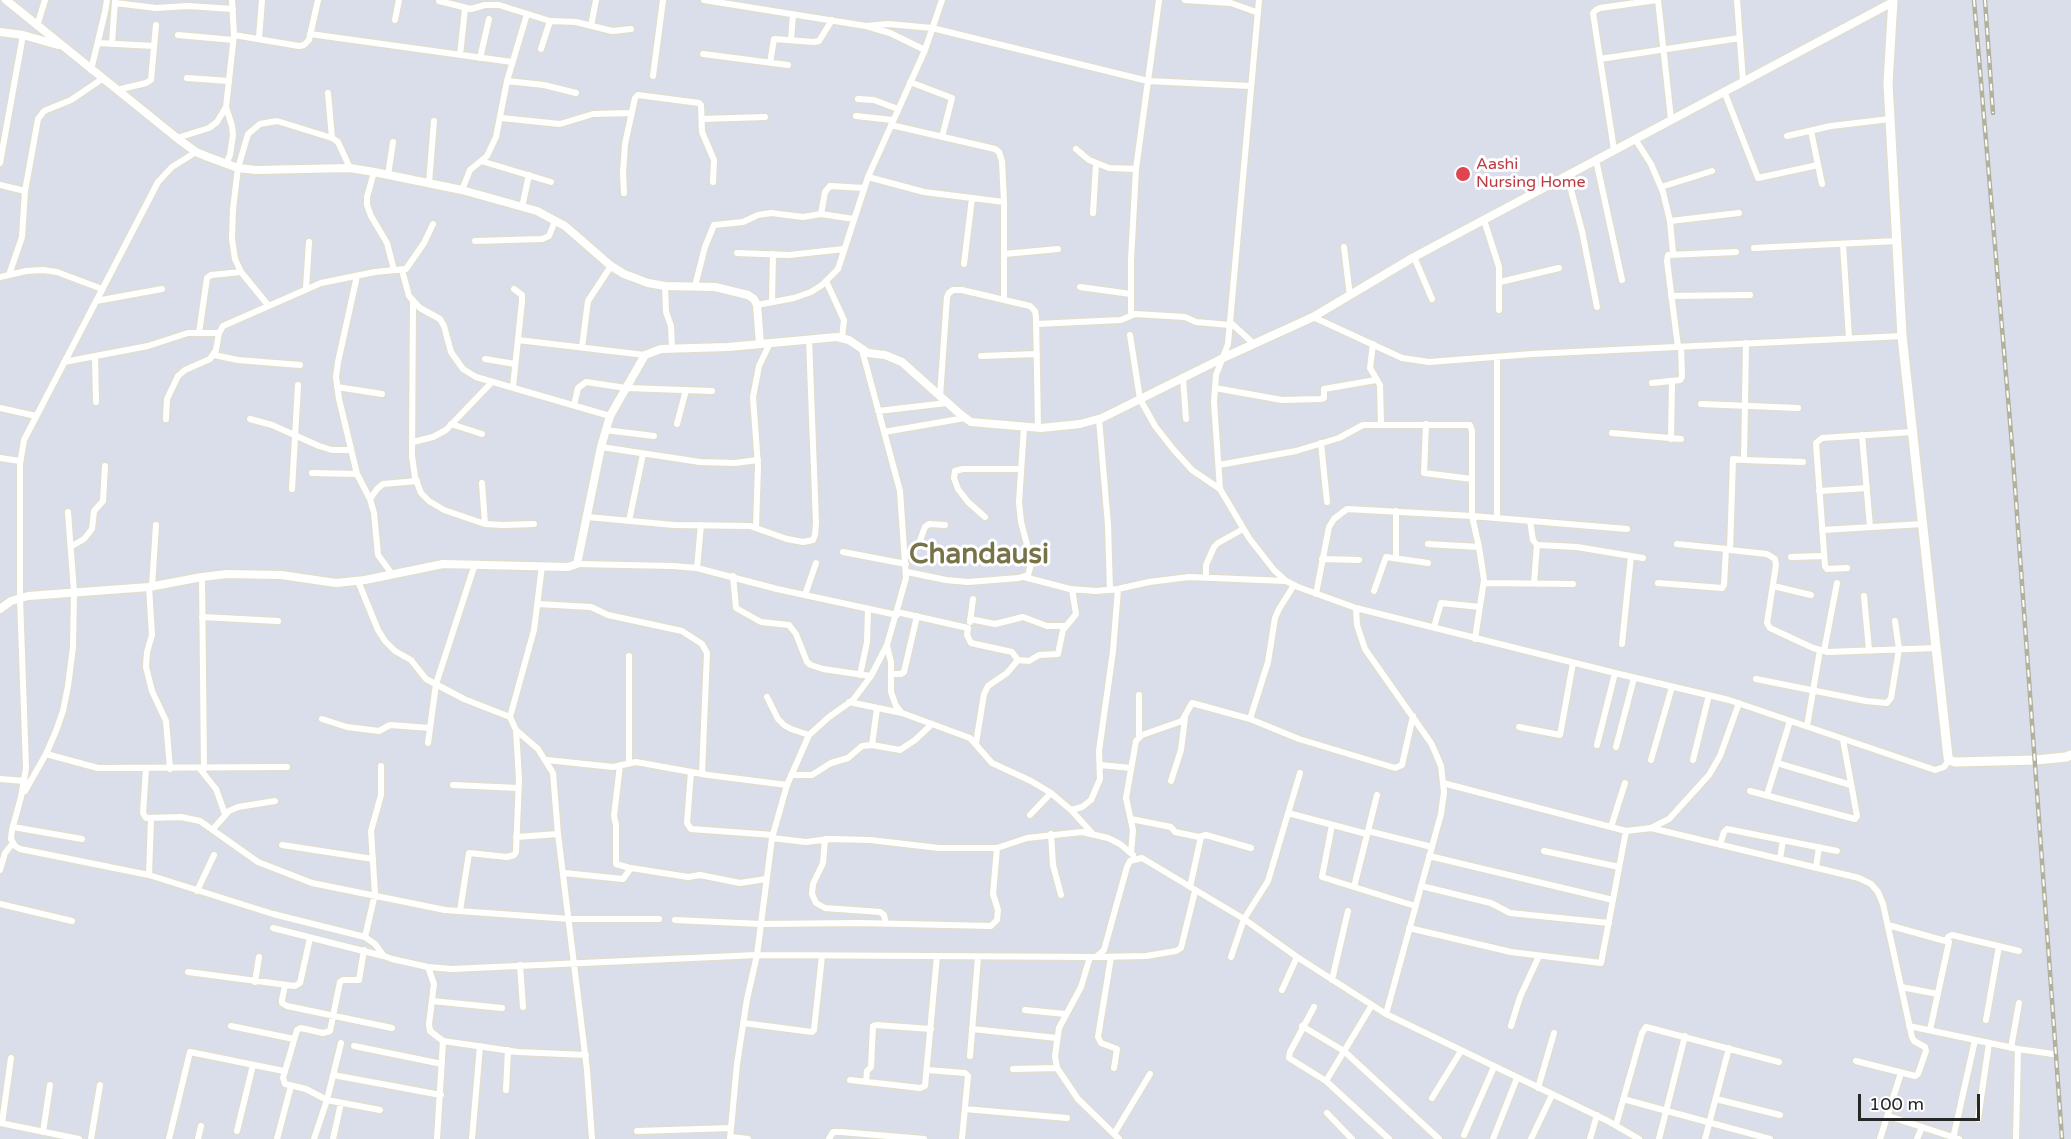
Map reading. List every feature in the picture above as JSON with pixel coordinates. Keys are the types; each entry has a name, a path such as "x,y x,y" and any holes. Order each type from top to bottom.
{"main road":[{"path":"1893,1 1888,83 1902,336 1949,760 1956,762 2069,757"}],"street":[{"path":"6,0 196,152 238,168 272,170 350,168 374,172 462,190 537,211 565,226 611,266 624,274 648,283 665,286 715,286 748,295 757,305 760,344"},
{"path":"37,26 45,0"},
{"path":"91,70 106,0"},
{"path":"177,138 208,128 217,122 226,107 233,37 232,0"},
{"path":"259,38 262,0"},
{"path":"178,35 259,38 299,46 307,42 318,0"},
{"path":"395,20 397,0"},
{"path":"591,26 596,0"},
{"path":"653,76 663,0"},
{"path":"704,0 866,26 890,33 925,50"},
{"path":"757,305 802,295 826,281 838,268 868,177 925,50 942,0"},
{"path":"1131,315 1131,260 1136,169 1159,0"},
{"path":"1185,0 1233,1 1256,12"},
{"path":"1220,489 1215,388 1218,368 1228,344 1258,0"},
{"path":"1614,150 1594,18 1596,10 1657,0 1671,119"},
{"path":"1737,0 1743,81"},
{"path":"112,43 115,1 156,8 187,6 233,9"},
{"path":"439,1 465,9 492,4 550,21 576,22 612,32 631,29"},
{"path":"577,564 601,447 610,416 645,355 654,350 842,338 849,340 862,350 892,357 902,362 965,418 981,424 1038,428 1080,424 1099,419 1313,317 1414,257 1893,1"},
{"path":"460,56 465,9"},
{"path":"462,190 470,170 487,156 496,137 507,81 527,14"},
{"path":"791,40 793,14"},
{"path":"480,58 489,19"},
{"path":"770,63 774,39 819,41 832,20"},
{"path":"541,50 550,21"},
{"path":"866,26 888,24 932,28 1148,81 1250,86"},
{"path":"116,90 151,80 156,25"},
{"path":"0,32 23,35 61,46"},
{"path":"310,34 512,62"},
{"path":"0,163 23,35"},
{"path":"1600,59 1740,38"},
{"path":"98,43 154,46"},
{"path":"703,54 788,65"},
{"path":"187,78 229,81"},
{"path":"9,275 22,237 25,191 40,114 71,100 102,79"},
{"path":"507,81 544,85 576,93"},
{"path":"910,82 952,98 942,137"},
{"path":"1724,91 1756,177 1761,179 1818,165"},
{"path":"328,93 332,138"},
{"path":"624,193 624,156 636,96 640,95 701,105 702,132 714,160 713,182"},
{"path":"858,99 874,100 898,109"},
{"path":"226,107 233,135 226,164"},
{"path":"501,118 560,124 593,114 632,113"},
{"path":"856,116 996,149 999,152 1002,161 1004,202 1004,300"},
{"path":"702,118 765,117"},
{"path":"1787,136 1890,119"},
{"path":"268,305 241,272 235,259 232,239 238,168 248,134 260,123 277,121 332,138 338,142 350,168"},
{"path":"429,183 434,121"},
{"path":"1811,131 1822,184"},
{"path":"1635,139 1651,164 1661,187 1670,221 1673,253"},
{"path":"388,175 393,142"},
{"path":"1076,149 1096,164 1116,169 1136,169"},
{"path":"1,865 11,839 25,781 27,749 20,598 20,462 24,440 158,182 172,167 196,152"},
{"path":"1596,160 1622,280"},
{"path":"481,161 551,182"},
{"path":"1093,213 1096,164"},
{"path":"1661,187 1712,171"},
{"path":"374,172 367,198 371,216 387,243 409,296 413,302 440,320 444,326 451,352 463,369 476,377 610,416"},
{"path":"522,207 529,175"},
{"path":"1568,175 1597,307"},
{"path":"868,177 924,192 1004,202"},
{"path":"0,185 25,191"},
{"path":"821,214 825,192 830,186 864,188"},
{"path":"964,264 972,198"},
{"path":"695,286 705,247 714,225 743,222 763,213 804,217 821,214 854,219"},
{"path":"1670,221 1738,213"},
{"path":"1484,220 1499,267 1499,310"},
{"path":"474,241 542,239 549,236 555,221"},
{"path":"166,419 167,399 178,376 214,355 222,326 306,288 409,266 433,224"},
{"path":"1754,248 1897,241"},
{"path":"306,288 309,242"},
{"path":"1843,244 1849,338"},
{"path":"1344,247 1350,296"},
{"path":"737,253 813,254 844,249"},
{"path":"1004,254 1058,249"},
{"path":"1652,383 1677,382 1682,377 1668,255 1736,252"},
{"path":"772,302 773,254"},
{"path":"1414,257 1432,299"},
{"path":"582,347 588,302 611,266"},
{"path":"1500,282 1559,268"},
{"path":"0,277 27,271 57,272 102,289"},
{"path":"199,333 208,276 241,272"},
{"path":"357,276 342,339 336,377 337,387 357,474 374,513 378,555 392,574"},
{"path":"826,281 844,320 842,338"},
{"path":"665,286 666,312 672,327 672,348"},
{"path":"1080,287 1131,294"},
{"path":"96,301 162,289"},
{"path":"513,387 522,296 514,289"},
{"path":"943,399 949,293 957,289 1034,308 1038,428"},
{"path":"1671,296 1750,295"},
{"path":"413,302 412,456 422,493 444,510 485,524 534,524"},
{"path":"1036,324 1121,320 1131,315 1185,317 1196,322 1230,324 1254,344"},
{"path":"1313,317 1402,358 1429,362 1902,336"},
{"path":"64,362 148,346 188,333 219,333"},
{"path":"1130,335 1140,399 1155,426 1192,470 1220,489 1243,529 1274,570 1286,581 1356,608 1739,703 1935,770 1944,767 1949,760"},
{"path":"587,517 662,524 743,525 788,539 803,542 813,540 815,535 809,339"},
{"path":"518,340 645,355"},
{"path":"756,528 758,460 753,397 759,366 770,343"},
{"path":"1744,460 1746,343"},
{"path":"1373,344 1370,368 1380,385 1381,424"},
{"path":"748,1139 730,1138 737,1064 757,955 773,837 787,785 809,735 858,694 871,676 887,645 907,572 900,491 862,350"},
{"path":"981,356 1037,354"},
{"path":"214,355 238,360 300,365"},
{"path":"95,356 96,402"},
{"path":"1497,357 1497,518"},
{"path":"485,359 515,364"},
{"path":"1183,378 1186,419"},
{"path":"1215,388 1282,400 1320,399 1324,398 1324,388 1376,380"},
{"path":"413,442 433,437 451,424 492,382"},
{"path":"574,405 578,388 586,382 626,388 712,391"},
{"path":"1671,439 1672,382"},
{"path":"292,489 298,385"},
{"path":"337,387 382,394"},
{"path":"677,424 686,390"},
{"path":"878,411 943,399"},
{"path":"1701,404 1798,408"},
{"path":"0,408 36,416"},
{"path":"884,432 965,418"},
{"path":"250,419 272,424 294,436 325,448 350,450"},
{"path":"1099,419 1108,525 1110,590"},
{"path":"451,424 482,434"},
{"path":"1426,424 1424,473 1472,478"},
{"path":"1219,465 1268,457 1321,443 1339,438 1363,425 1470,425 1472,431 1472,516 1484,583 1475,639"},
{"path":"1024,427 1020,469 1021,522 1030,562 1028,575 1024,577"},
{"path":"605,430 654,436"},
{"path":"1846,568 1827,569 1824,556 1816,447 1818,440 1913,432"},
{"path":"1612,433 1681,439"},
{"path":"1862,435 1870,527"},
{"path":"1321,443 1327,502"},
{"path":"601,447 700,462 735,463 758,460"},
{"path":"629,521 643,454"},
{"path":"0,458 20,462"},
{"path":"1658,583 1722,588 1724,585 1733,459 1803,462"},
{"path":"72,546 84,539 92,529 94,511 103,501 105,466"},
{"path":"985,517 968,502 958,489 954,478 955,471 1020,469"},
{"path":"312,473 357,474"},
{"path":"370,500 380,486 417,481"},
{"path":"482,483 485,524"},
{"path":"1819,491 1867,488"},
{"path":"1316,594 1329,527 1342,512 1353,508 1627,529"},
{"path":"1396,511 1396,558"},
{"path":"21,797 46,754 63,711 68,686 73,647 74,592 68,512"},
{"path":"1530,521 1533,540 1537,545 1534,583"},
{"path":"906,560 919,543 924,527 929,524 945,525"},
{"path":"1822,530 1923,524"},
{"path":"156,525 150,587 152,635 146,667 165,721 170,769"},
{"path":"697,568 701,525"},
{"path":"1206,576 1206,565 1214,547 1243,529"},
{"path":"1428,544 1479,547"},
{"path":"1677,544 1772,556 1776,565 1767,624 1770,628 1822,651 1936,648"},
{"path":"1537,545 1558,545 1643,558"},
{"path":"843,552 906,560"},
{"path":"1622,644 1631,556"},
{"path":"1791,557 1824,556"},
{"path":"1374,591 1384,558 1428,563"},
{"path":"1322,560 1359,560"},
{"path":"805,595 816,563"},
{"path":"0,609 20,598 150,587 202,577 249,574 281,575 336,583 358,581 443,564 568,567 577,564 697,568 868,609 917,616 968,628"},
{"path":"428,743 436,684 475,564"},
{"path":"460,911 469,853 512,856 516,852 518,788 516,730 510,717 534,630 542,566"},
{"path":"907,572 968,582 1024,577 1072,589 1110,590 1149,582 1206,576 1286,581"},
{"path":"733,576 734,603 740,611 761,622 789,625 796,634 807,662 811,665 871,676"},
{"path":"202,577 202,769 216,789 225,814"},
{"path":"358,581 369,612 385,641 395,651 411,660 426,679 482,707 510,717"},
{"path":"1484,583 1574,584"},
{"path":"1807,726 1837,583"},
{"path":"1250,719 1268,662 1275,618 1294,585"},
{"path":"1773,586 1811,595"},
{"path":"974,599 967,635 971,643 1012,652 1018,660 1029,662 1039,655 1057,655 1060,651 1063,630 1076,614 1072,589"},
{"path":"1071,810 1082,807 1091,800 1100,779 1099,751 1113,651 1118,589"},
{"path":"1864,596 1869,650"},
{"path":"1434,627 1441,603 1480,607"},
{"path":"538,604 591,607 608,615 682,631 706,648 702,774"},
{"path":"1356,608 1357,625 1365,649 1413,716 1436,754 1441,766 1443,783 1443,800 1432,848 1386,1014"},
{"path":"860,675 867,642 868,609"},
{"path":"892,674 904,672 917,616"},
{"path":"202,617 278,621"},
{"path":"970,619 995,624 1023,617 1047,626 1066,626"},
{"path":"1756,679 1887,704 1891,698 1899,649 1894,621"},
{"path":"887,645 891,662 892,699 902,713"},
{"path":"629,656 629,762"},
{"path":"976,743 986,689 1007,674 1018,660"},
{"path":"1519,727 1560,735 1573,663"},
{"path":"1597,745 1614,673"},
{"path":"1616,747 1634,678"},
{"path":"1651,760 1672,687"},
{"path":"1139,695 1139,737 1136,741 1126,798 1133,830 1133,855 1126,867 1104,950 1093,957 1081,987 1065,1014 1057,1038 1055,1056 1057,1068 1063,1079 1116,1137 1150,1074"},
{"path":"1693,760 1709,695"},
{"path":"767,697 778,719 784,725 809,735"},
{"path":"849,702 902,713 965,735 976,743 986,759 1051,793 1092,833"},
{"path":"1171,781 1181,750 1185,717 1192,703 1250,719 1299,739 1395,768 1402,765 1413,716"},
{"path":"1443,783 1626,831 1651,828 1669,819 1709,776 1720,756 1739,703"},
{"path":"872,745 877,708"},
{"path":"1139,737 1178,723 1185,717"},
{"path":"322,719 347,727 378,730 390,725 430,728"},
{"path":"1767,795 1790,721"},
{"path":"791,775 812,775 831,763 848,758 862,746 872,745 900,750 932,724"},
{"path":"516,730 538,749 553,772 558,834 586,1055 592,1139"},
{"path":"1750,791 1855,819 1857,816 1843,740"},
{"path":"46,754 98,768 287,767"},
{"path":"547,760 601,766 629,762 787,785"},
{"path":"1777,763 1851,785"},
{"path":"364,937 375,894 371,831 381,795 381,765"},
{"path":"620,765 614,816 616,864 688,877 700,876 740,883 766,879"},
{"path":"1100,765 1131,768"},
{"path":"146,769 143,813 146,818 190,818 213,829 258,862 312,883 375,894 433,908 460,911 570,919 659,919"},
{"path":"691,772 687,823 691,829 807,842 825,839 870,840 939,848 997,848 1027,838 1051,834 1092,833 1108,838 1133,855 1149,861 1244,919 1297,957 1386,1014 1616,1125 1639,1139"},
{"path":"1231,957 1244,919 1268,881 1300,773"},
{"path":"0,779 25,781"},
{"path":"1611,827 1625,783"},
{"path":"453,785 518,788"},
{"path":"1029,815 1051,793"},
{"path":"1354,887 1377,795"},
{"path":"213,829 225,814 237,807 274,801"},
{"path":"1288,813 1432,848"},
{"path":"149,875 151,819"},
{"path":"1131,819 1171,827 1175,832 1201,837 1206,835 1251,848"},
{"path":"1332,825 1322,877 1415,906"},
{"path":"13,827 82,839"},
{"path":"1651,828 1859,878 1871,884 1878,892 1883,904 1909,1026 1914,1041 1925,1047 1926,1051 1917,1076 1856,1061"},
{"path":"1720,845 1727,829 1837,851"},
{"path":"1409,928 1511,952 1601,963 1626,831"},
{"path":"516,837 558,834"},
{"path":"1051,834 1053,865 1061,895"},
{"path":"273,928 428,966 452,969 757,955 1146,956 1176,951 1181,948 1201,837"},
{"path":"825,839 823,863 813,885 812,894 816,903 825,908 879,912 884,915 886,924"},
{"path":"1780,859 1783,840"},
{"path":"282,845 373,859"},
{"path":"1816,868 1819,847"},
{"path":"8,848 149,875 325,928 364,937 375,944 383,955"},
{"path":"675,920 761,924 987,926 995,924 998,910 993,894 997,848"},
{"path":"1544,851 1619,867"},
{"path":"197,891 214,855"},
{"path":"1429,855 1613,900"},
{"path":"564,873 623,879 631,868"},
{"path":"1421,886 1491,903 1510,913 1609,923"},
{"path":"0,904 72,921"},
{"path":"1332,980 1348,911"},
{"path":"1888,925 1946,940 1949,945 1930,1030"},
{"path":"1946,940 1952,935 2019,951"},
{"path":"188,972 296,986 300,983 310,938"},
{"path":"1986,1020 1999,946"},
{"path":"364,950 361,977 355,981 340,982 331,1028 327,1033 299,1029 294,1039 284,1082 306,1089 327,1100 380,1110"},
{"path":"743,1023 812,1032 822,956"},
{"path":"850,1080 923,1088 927,1070 937,956"},
{"path":"1511,1026 1520,997 1539,956"},
{"path":"255,982 259,957"},
{"path":"970,1056 978,957"},
{"path":"1111,957 1098,1037 1101,1043 1117,1049 1114,1068"},
{"path":"1282,990 1297,957"},
{"path":"520,965 524,1006"},
{"path":"428,966 434,984 430,1031 443,1041 508,1050 586,1055"},
{"path":"285,985 282,1000 285,1005 392,1028"},
{"path":"1901,987 1938,994"},
{"path":"432,1001 502,1008"},
{"path":"2016,1139 2014,1049 2019,1003"},
{"path":"1326,1081 1372,1005"},
{"path":"1314,1007 1302,1026 1288,1055 1289,1058 1326,1081 1389,1139"},
{"path":"1025,1011 1065,1014"},
{"path":"231,1026 294,1039"},
{"path":"866,1082 867,1069 871,1067 873,1026 931,1029"},
{"path":"1302,1026 1344,1051 1439,1139"},
{"path":"1909,1026 2014,1049 2053,1054"},
{"path":"1616,1125 1643,1029 1650,1027 1779,1062"},
{"path":"972,1029 1057,1038"},
{"path":"1538,1088 1554,1033"},
{"path":"1659,1139 1685,1036"},
{"path":"1888,1116 1955,1138 1975,1040"},
{"path":"437,1139 443,1041"},
{"path":"314,1139 327,1100 341,1043"},
{"path":"1978,1119 1989,1043"},
{"path":"354,1046 442,1064"},
{"path":"472,1139 480,1046"},
{"path":"1705,1139 1729,1048"},
{"path":"506,1090 508,1050"},
{"path":"169,1139 190,1052 285,1071"},
{"path":"1432,1098 1461,1052"},
{"path":"11,1058 1,1123 79,1139"},
{"path":"237,1131 253,1065"},
{"path":"1464,1135 1494,1067"},
{"path":"1012,1069 1057,1068"},
{"path":"927,1070 965,1073 969,1079 962,1139"},
{"path":"1880,1139 1901,1073"},
{"path":"333,1075 441,1095"},
{"path":"1493,1139 1517,1078"},
{"path":"43,1132 50,1085"},
{"path":"91,1139 100,1085"},
{"path":"277,1139 291,1086"},
{"path":"1531,1139 1552,1095"},
{"path":"1623,1099 1758,1138 1770,1139"},
{"path":"1716,1100 1780,1115"},
{"path":"333,1139 341,1103"},
{"path":"965,1109 1067,1118"},
{"path":"1327,1113 1352,1139"},
{"path":"1590,1139 1597,1116"},
{"path":"198,1139 201,1126"},
{"path":"1917,1139 1922,1127"},
{"path":"637,1131 731,1128"},
{"path":"829,1139 833,1132 924,1139"}],"railway":[{"path":"1974,0 2012,445 2062,1139"},
{"path":"1985,0 1993,113"}],"place":[{"name":"Aashi Nursing Home","path":"1463,174"}],"district":[{"name":"Chandausi","path":"979,556"}]}
